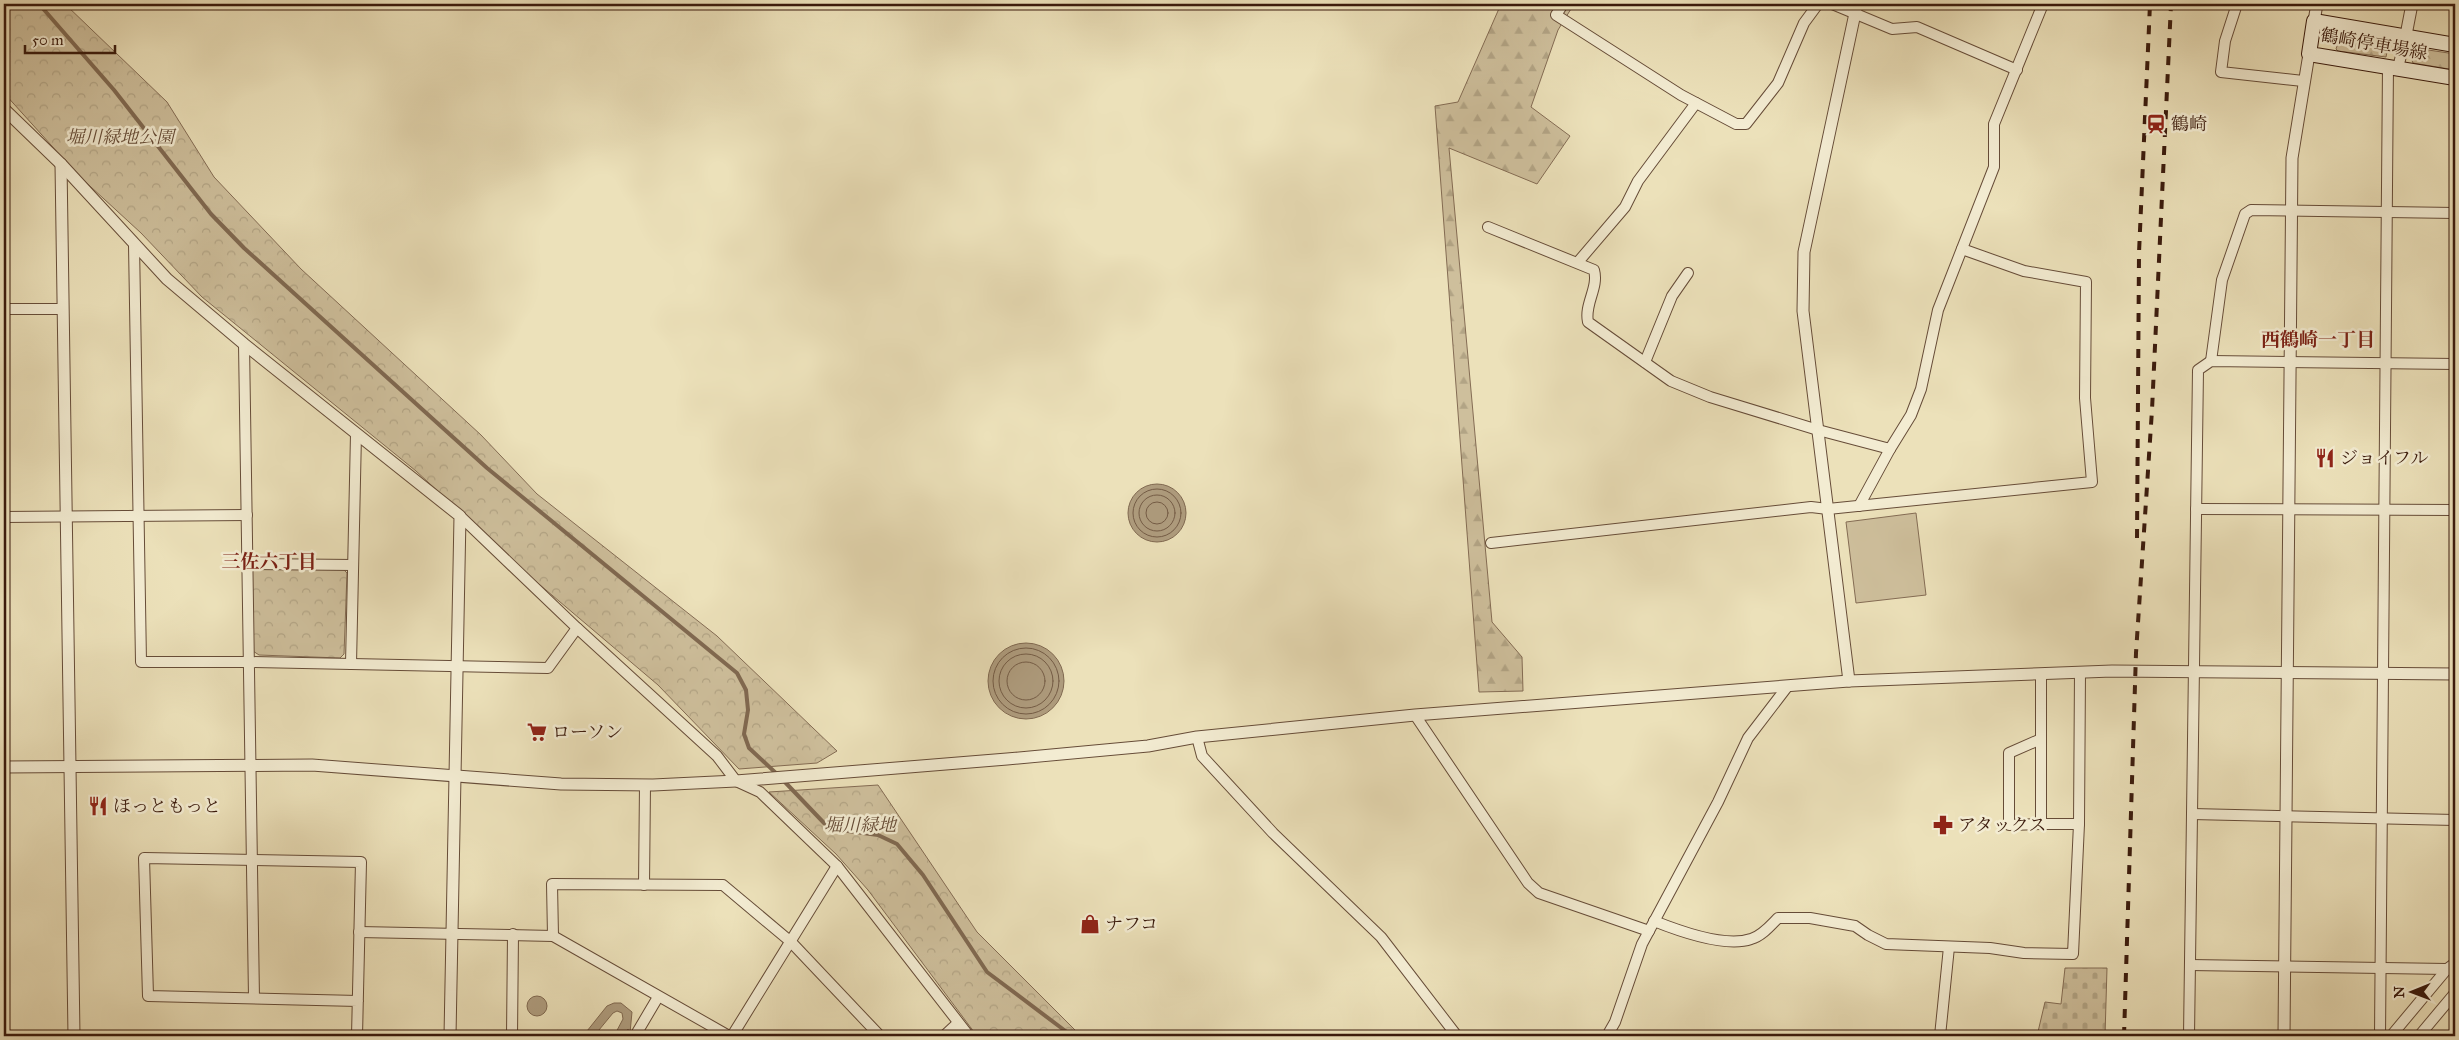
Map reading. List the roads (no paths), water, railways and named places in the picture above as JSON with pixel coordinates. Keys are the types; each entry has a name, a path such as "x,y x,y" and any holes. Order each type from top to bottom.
{"main road":[{"name":"鶴崎停車場線","path":"2455,45 2314,21 2309,54 2455,78"}],"street":[{"path":"1563,4 1556,15 1696,103 1736,124 1746,124 1778,83 1804,24 1818,4"},
{"path":"1832,4 1855,7 1892,29 1917,27 2017,70"},
{"path":"1859,506 1911,415 1920,389 1938,310 1994,167 1994,124 2043,4"},
{"path":"2237,4 2225,41 2221,72 2303,81"},
{"path":"2314,21 2317,4"},
{"path":"2380,1036 2386,212 2393,67 2406,36 2412,4"},
{"path":"1849,680 1803,311 1804,252 1855,7"},
{"path":"2284,1036 2292,158 2303,81 2309,54"},
{"path":"1578,262 1625,207 1638,181 1696,103"},
{"path":"4,109 61,164 167,279 244,344 460,516 717,756 736,781 760,792 837,866 969,1036"},
{"path":"61,164 74,1036"},
{"path":"2211,362 2222,280 2245,214 2251,210 2455,213"},
{"path":"1488,227 1594,270 1597,279 1586,313 1588,322 1671,381 1710,397 1818,430 1890,449"},
{"path":"134,244 141,662 249,662 548,668 578,628"},
{"path":"1491,543 1811,507 1828,509 2092,482 2085,398 2086,282 2024,271 1962,249"},
{"path":"1645,362 1672,296 1688,273"},
{"path":"4,309 63,309"},
{"path":"244,344 254,998"},
{"path":"2189,1036 2198,370 2211,362 2455,364"},
{"path":"351,664 356,434"},
{"path":"2196,508 2455,510"},
{"path":"4,517 247,515"},
{"path":"450,1036 460,516"},
{"path":"248,564 353,565"},
{"path":"1415,715 1539,893 1651,926 1707,939 1751,939 1766,930 1778,918 1810,918 1855,926 1868,936 1886,944 2073,954 2079,824 2080,672"},
{"path":"4,767 312,765 561,784 645,785 736,781 1148,746 1197,737 1415,715 1787,687 1849,680 2080,672 2455,674"},
{"path":"2041,674 2041,824"},
{"path":"1607,1036 1615,1022 1642,944 1651,926 1718,802 1748,738 1787,687"},
{"path":"1197,737 1202,756 1274,833 1381,937 1458,1036"},
{"path":"2041,739 2009,753 2010,825 2079,824"},
{"path":"644,885 645,785"},
{"path":"2192,814 2455,820"},
{"path":"357,1036 360,932 361,862 144,858 148,996 358,1001"},
{"path":"360,932 553,936 730,1036 791,942 837,866"},
{"path":"553,936 552,884 723,885 791,942 880,1036"},
{"path":"512,1036 514,934"},
{"path":"1940,1036 1949,947"},
{"path":"2190,965 2380,968 2451,966"},
{"path":"2391,1036 2451,966"},
{"path":"2419,1036 2455,993"},
{"path":"635,1036 658,997"},
{"path":"944,1036 958,1023"}],"water":[{"path":"1151,484 1163,484 1178,492 1186,507 1186,519 1178,534 1163,542 1151,542 1136,534 1128,519 1128,507 1136,492"},
{"path":"1026,643 1040,646 1053,654 1061,667 1064,681 1061,695 1053,708 1040,716 1026,719 1012,716 999,708 991,695 988,681 991,667 999,654 1012,646"},
{"path":"537,996 544,999 547,1006 544,1013 537,1016 530,1013 527,1006 530,999"},
{"path":"621,1003 632,1012 630,1033 628,1029 623,1036 614,1036 623,1019 622,1013 617,1011 613,1013 594,1036 583,1036 607,1006"}],"waterway":[{"path":"39,4 114,90 211,214 244,248 487,468 737,673 746,690 748,710 744,734 749,748 778,775"},
{"path":"783,780 824,823 833,829 878,835 897,844 923,875 987,972 1072,1036"}],"railway":[{"path":"2137,538 2139,253 2150,4"},
{"path":"2124,1036 2136,653 2152,410 2171,4"}],"place":[{"name":"鶴崎","path":"2156,124"},
{"name":"ジョイフル","path":"2325,458"},
{"name":"ローソン","path":"537,732"},
{"name":"ほっともっと","path":"98,806"},
{"name":"アタックス","path":"1943,825"},
{"name":"ナフコ","path":"1090,924"}],"district":[{"name":"西鶴崎一丁目","path":"2318,339"},
{"name":"三佐六丁目","path":"269,561"}],"park label":[{"name":"堀川緑地公園","path":"120,137"},
{"name":"堀川緑地","path":"860,825"}]}
